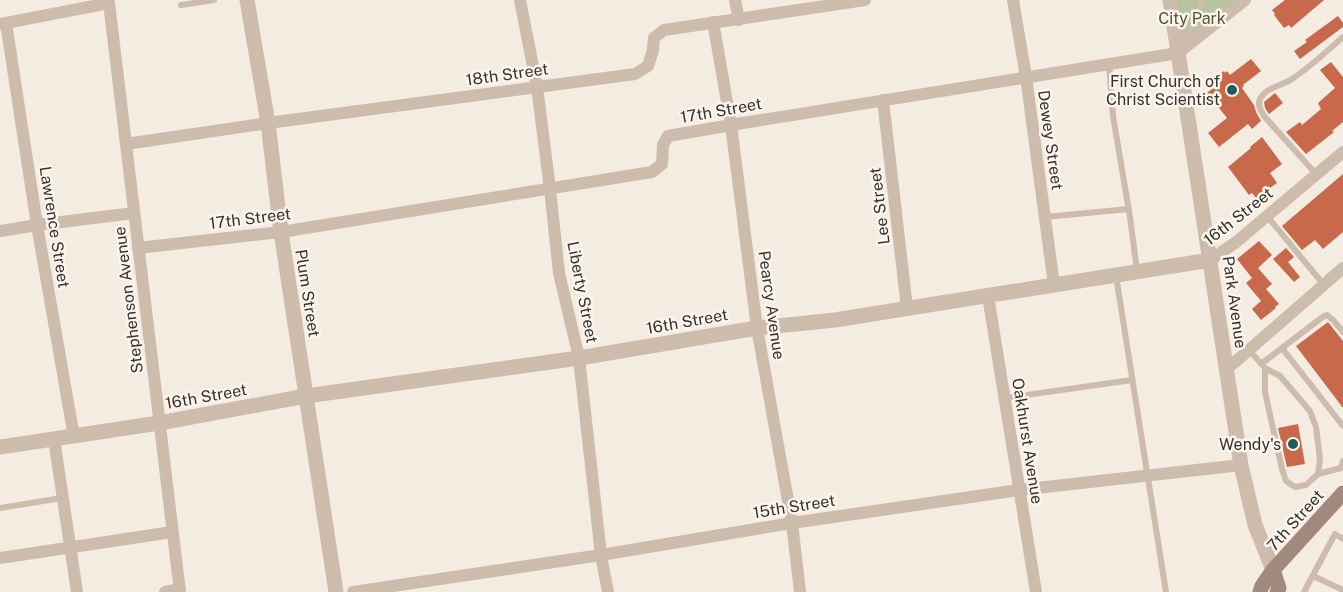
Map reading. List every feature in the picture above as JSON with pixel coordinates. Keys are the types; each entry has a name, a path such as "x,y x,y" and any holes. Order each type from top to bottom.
{"main road":[{"name":"7th Street","path":"1260,592 1273,570 1343,493"},
{"name":"7th Street","path":"1273,570 1281,591"}],"street":[{"name":"Plum Street","path":"247,0 268,123 281,232 336,592"},
{"name":"Liberty Street","path":"520,0 537,87 558,273 579,358 601,555 608,592"},
{"path":"735,0 739,20"},
{"name":"18th Street","path":"126,144 636,74 648,66 654,38 664,30 739,20 839,2 866,0"},
{"name":"Dewey Street","path":"1013,0 1026,77 1054,285"},
{"name":"Park Avenue","path":"1170,0 1241,465 1255,525 1273,570"},
{"name":"17th Street","path":"138,248 281,232 652,172 662,164 663,145 668,136 1178,53 1245,0"},
{"name":"Stephenson Avenue","path":"3,23 109,3 180,591"},
{"name":"Pearcy Avenue","path":"713,22 731,125 757,328 792,523 800,592"},
{"name":"Lawrence Street","path":"3,23 74,436"},
{"name":"Lee Street","path":"883,100 908,308"},
{"name":"16th Street","path":"0,447 159,423 306,396 579,358 757,328 835,320 1210,260 1235,243 1343,152"},
{"path":"0,231 134,213"},
{"path":"1226,370 1343,268"},
{"name":"Oakhurst Avenue","path":"988,296 1036,592"},
{"path":"54,439 77,592"},
{"name":"15th Street","path":"353,592 1019,490 1241,465"},
{"path":"0,558 172,532"},
{"path":"165,592 180,591"}],"lane":[{"path":"181,5 214,0"},
{"path":"1178,53 1203,0"},
{"path":"1316,175 1264,116 1259,103 1261,96 1274,86 1290,80 1343,38"},
{"path":"1109,64 1113,116 1137,272"},
{"path":"1045,217 1129,209"},
{"path":"1267,216 1323,285"},
{"path":"1115,275 1166,592"},
{"path":"1263,366 1282,348 1324,316 1327,315 1343,332"},
{"path":"1282,348 1343,426"},
{"path":"1249,350 1263,366 1280,376 1310,411 1316,427 1320,459 1318,474"},
{"path":"1263,366 1265,392 1286,481 1295,487 1306,485 1318,474 1342,468"},
{"path":"1004,399 1132,380"},
{"path":"0,508 63,498"},
{"path":"1304,592 1335,534 1343,539"},
{"path":"1313,576 1342,589"}],"green space":[{"name":"City Park","path":"1170,0 1245,0 1178,53"}],"building":[{"path":"1285,0 1324,0 1291,28 1289,25 1284,28 1272,10"},
{"path":"1338,16 1343,27 1300,59 1294,51"},
{"path":"1251,59 1261,71 1242,88 1254,105 1261,121 1252,129 1248,124 1219,147 1208,133 1227,118 1207,93 1215,86 1214,78 1224,71 1230,75"},
{"path":"1331,62 1343,77 1343,122 1306,154 1286,132 1300,122 1302,125 1321,109 1318,103 1335,88 1320,70"},
{"path":"1275,93 1283,103 1269,114 1264,102"},
{"path":"1262,137 1282,164 1270,173 1277,183 1256,198 1252,193 1249,195 1228,167"},
{"path":"1343,174 1343,232 1323,249 1315,240 1302,250 1282,226"},
{"path":"1259,241 1272,255 1258,268 1272,284 1266,289 1279,304 1261,320 1252,309 1261,301 1246,283 1252,278 1237,259"},
{"path":"1286,248 1294,257 1288,262 1300,277 1294,282 1273,259"},
{"path":"1328,322 1343,341 1343,408 1296,346"},
{"path":"1298,424 1305,464 1287,467 1278,428"}],"place":[{"name":"First Church of Christ Scientist","path":"1232,90"},
{"name":"Wendy's","path":"1293,444"}]}
